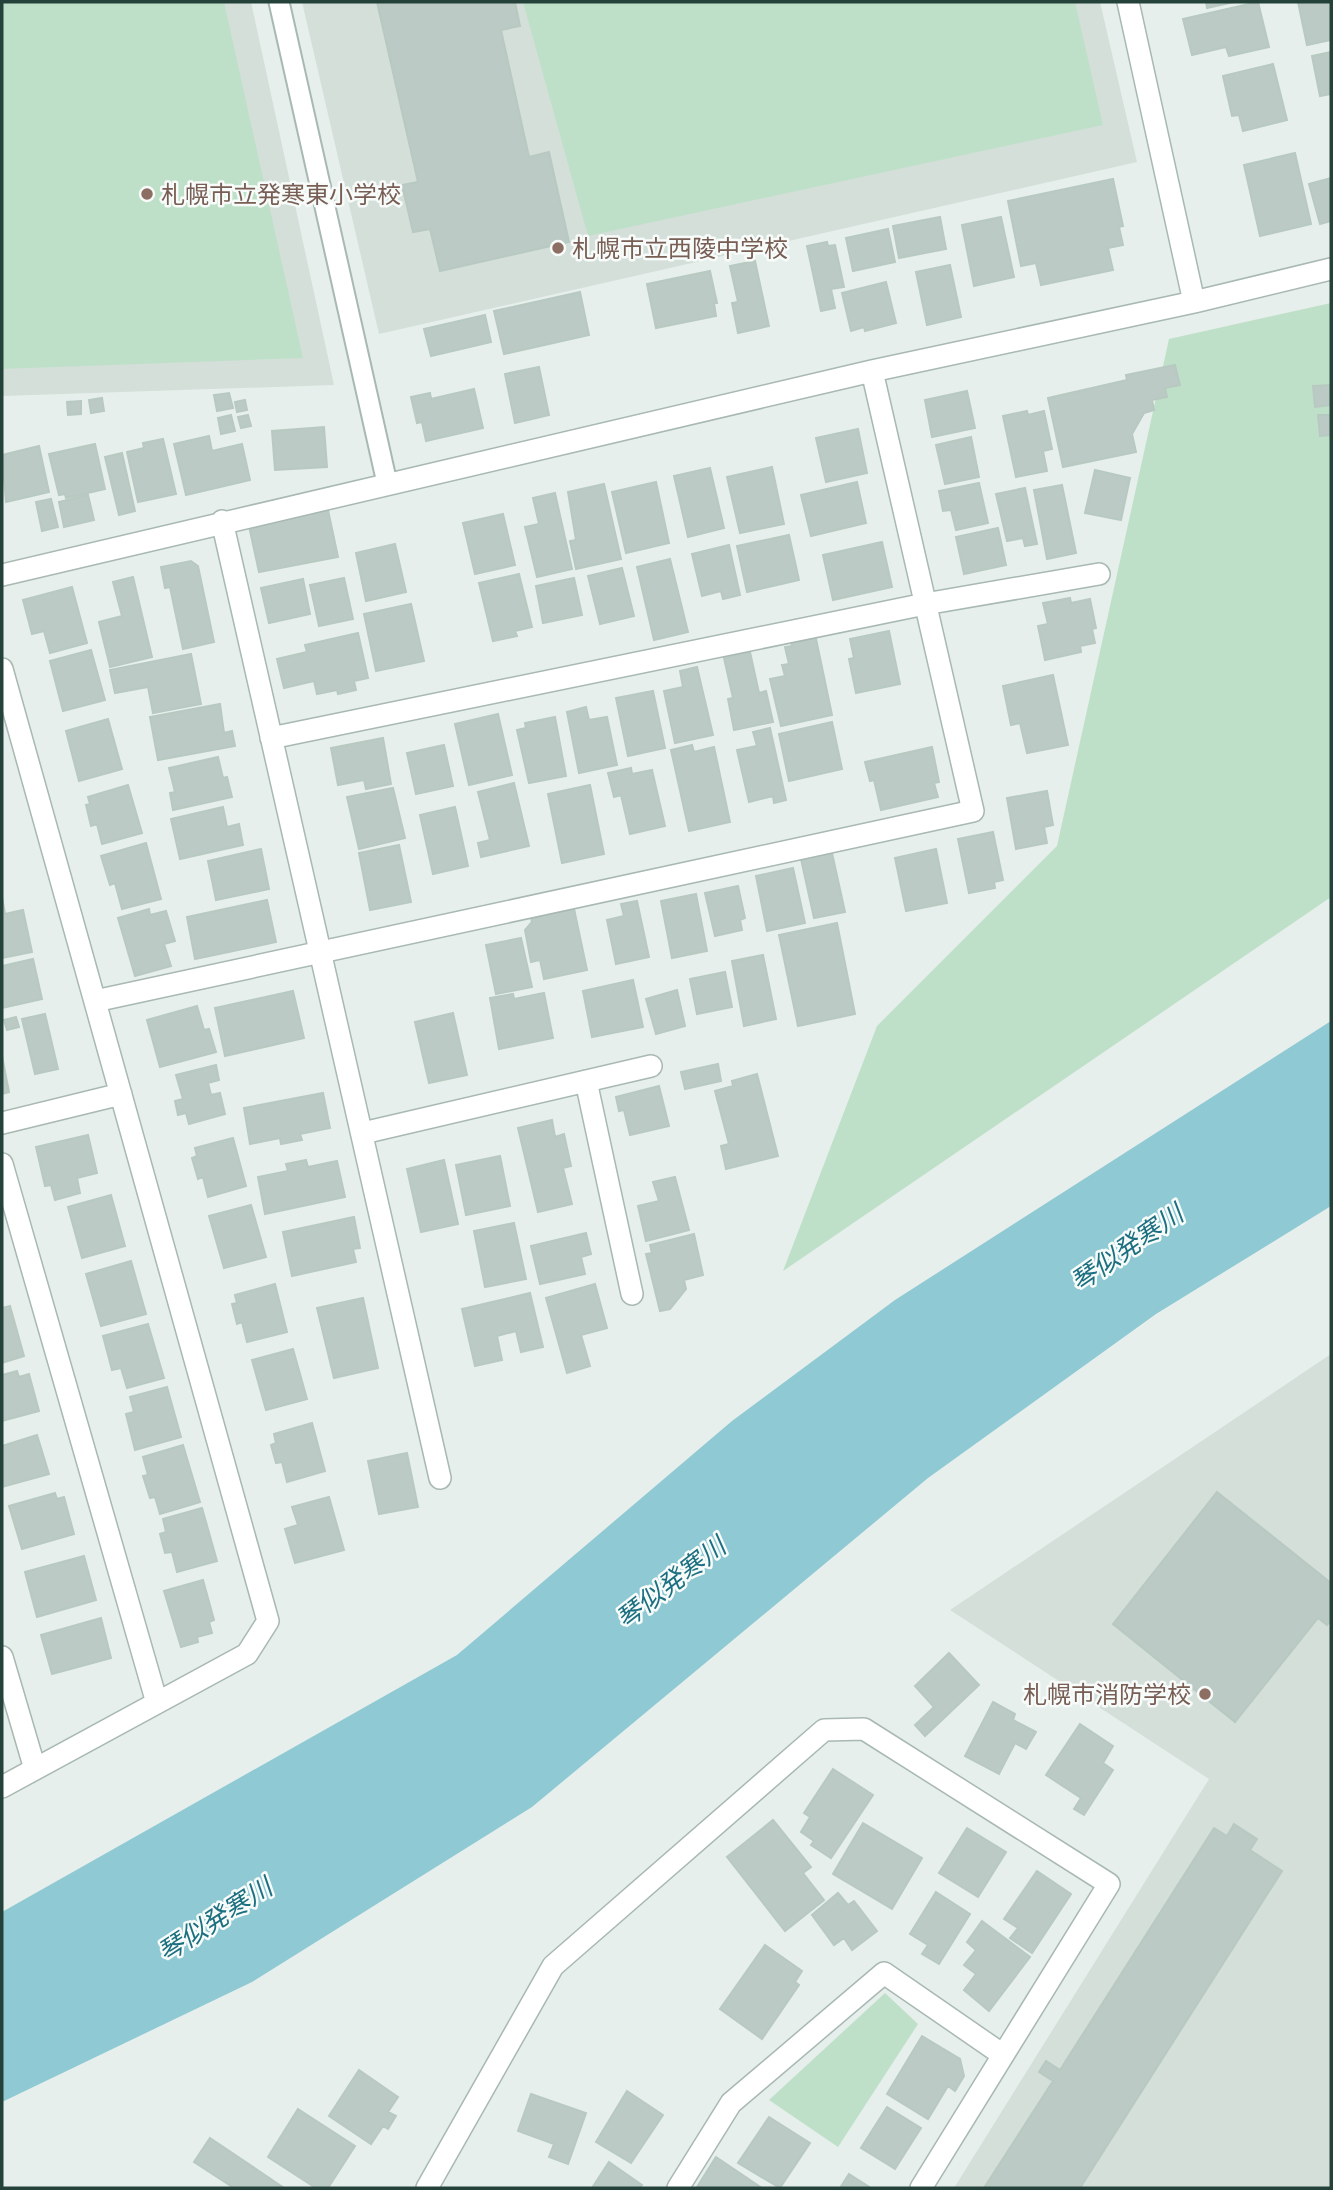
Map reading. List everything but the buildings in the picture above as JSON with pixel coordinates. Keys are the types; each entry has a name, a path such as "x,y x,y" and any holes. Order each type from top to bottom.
{"street":[{"path":"1128,2 1194,302"},
{"path":"2,575 222,521 872,371 1194,302 1331,268"},
{"path":"95,1001 973,811 872,371"},
{"path":"222,521 440,1478"},
{"path":"271,738 925,604 1100,574"},
{"path":"2,669 268,1621 247,1654 2,1787"},
{"path":"363,1133 651,1066"},
{"path":"586,1081 632,1294"},
{"path":"2,1124 121,1094"},
{"path":"2,1164 157,1703"},
{"path":"2,1657 35,1769"},
{"path":"427,2188 553,1966 824,1730 864,1729 1109,1884 920,2188"},
{"path":"678,2188 731,2103 884,1973 1003,2055"}],"lane":[{"path":"279,2 387,484"}],"shaded area":[{"name":"札幌市立発寒東小学校","path":"2,2 251,2 334,385 2,396"},
{"name":"札幌市立西陵中学校","path":"302,2 1100,2 1137,162 379,334"},
{"name":"札幌市消防学校","path":"1331,1354 1331,2188 954,2188 1209,1779 950,1610"}],"green space":[{"name":"札幌市立発寒東小学校","path":"2,2 224,2 303,358 2,369"},
{"path":"523,2 1075,2 1103,125 588,236"},
{"path":"1331,303 1331,897 783,1271 877,1026 1057,846 1169,339"},
{"path":"885,1993 918,2024 838,2147 769,2100"}],"water":[{"name":"琴似発寒川","path":"1331,1021 1331,1206 1156,1314 928,1478 532,1807 252,1982 2,2102 2,1912 457,1655 732,1421 895,1300"}],"place":[{"name":"札幌市立発寒東小学校","path":"147,194"},
{"name":"札幌市立西陵中学校","path":"558,248"},
{"name":"札幌市消防学校","path":"1205,1694"}]}
